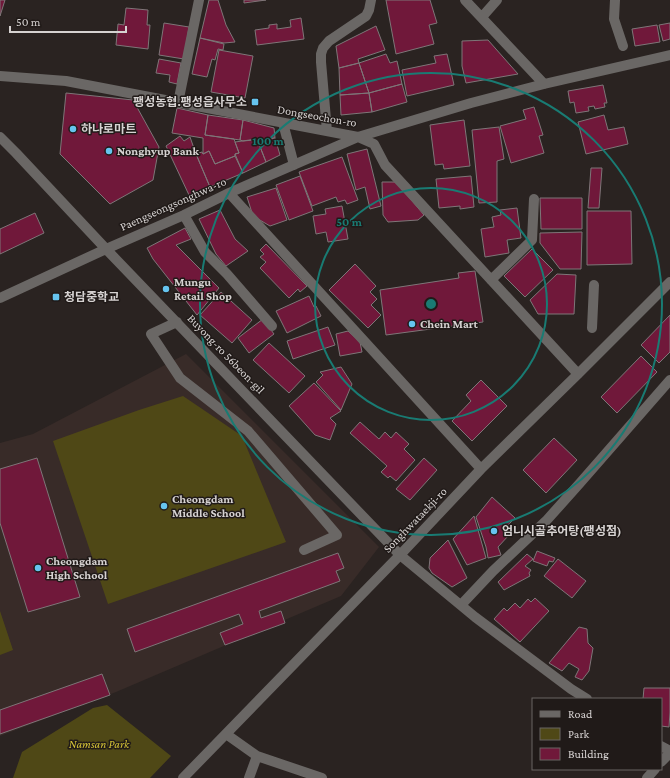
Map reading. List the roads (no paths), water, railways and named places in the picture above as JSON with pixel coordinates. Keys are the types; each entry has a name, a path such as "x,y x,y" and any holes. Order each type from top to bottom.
{"street":[{"path":"178,103 199,0"},
{"path":"327,132 321,54 323,48 329,41 366,16 371,0"},
{"path":"465,0 544,84"},
{"path":"482,17 497,0"},
{"path":"615,0 614,19 623,46"},
{"name":"Dongseochon-ro","path":"0,76 66,81 358,137 471,103 544,84 670,55"},
{"path":"283,123 294,165"},
{"name":"Buyong-ro 56beon-gil","path":"0,137 400,555 476,617 571,689 585,698"},
{"path":"358,137 374,144 385,165 578,374"},
{"name":"Paengseongsonghwa-ro","path":"0,298 184,215 229,193 358,137"},
{"path":"229,193 482,469"},
{"path":"491,280 532,240 534,199"},
{"path":"184,215 205,252 227,274 272,326"},
{"name":"Songhwataekji-ro","path":"183,778 482,469 670,282"},
{"path":"592,328 594,285"},
{"path":"177,322 151,334 180,378 248,431 337,535 304,550"},
{"path":"461,605 493,570 546,521 670,380"},
{"path":"226,734 257,756 322,778"},
{"path":"662,761 670,752"},
{"path":"249,778 257,756"},
{"path":"647,778 654,770"}],"place":[{"name":"팽성농협.팽성읍사무소","path":"255,102"},
{"name":"하나로마트","path":"73,129"},
{"name":"Nonghyup Bank","path":"109,151"},
{"name":"Mungu Retail Shop","path":"166,289"},
{"name":"청담중학교","path":"56,297"},
{"name":"Chein Mart","path":"412,324"},
{"name":"Cheongdam Middle School","path":"164,506"},
{"name":"엄니시골추어탕(팽성점)","path":"494,531"},
{"name":"Cheongdam High School","path":"38,568"}],"park label":[{"name":"Namsan Park","path":"99,744"}]}
